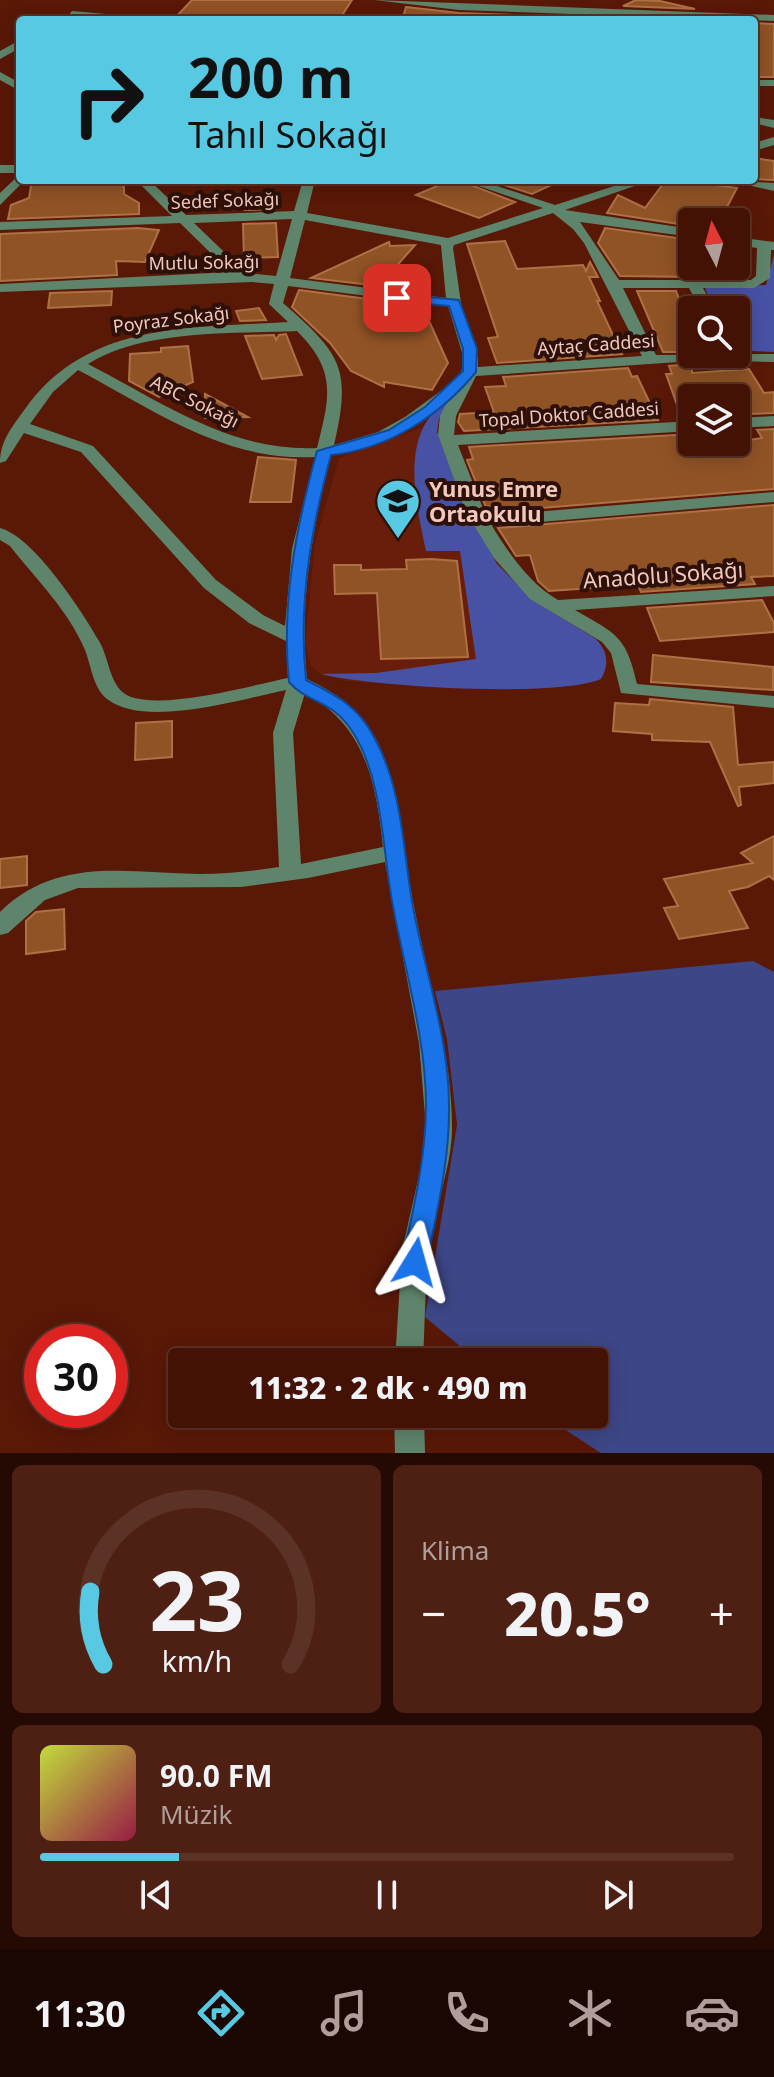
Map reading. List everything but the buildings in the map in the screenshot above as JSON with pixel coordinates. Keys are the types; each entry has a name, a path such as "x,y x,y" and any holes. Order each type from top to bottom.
{"street":[{"path":"68,16 89,0"},
{"path":"379,0 396,4 683,16"},
{"path":"600,0 627,12"},
{"path":"431,5 465,16"},
{"path":"72,14 95,16"},
{"path":"0,201 16,183"},
{"path":"146,184 240,276 300,326 335,375 325,451 304,527 293,637 298,682 283,733 290,872"},
{"path":"276,304 308,184"},
{"path":"479,184 560,212 678,231"},
{"path":"635,184 560,212 449,242 446,248 454,303 470,349 470,372 445,425 448,441 481,522 519,578 536,595 609,638 620,652 628,689 774,702"},
{"path":"560,212 589,241 651,360"},
{"name":"Sedef Sokağı","path":"0,226 299,215 449,242"},
{"path":"612,284 759,283 763,278 769,246"},
{"name":"Mutlu Sokağı","path":"0,288 240,276 454,303"},
{"path":"694,285 700,296"},
{"name":"Poyraz Sokağı","path":"0,458 54,382 98,351 130,342 300,326"},
{"name":"Aytaç Caddesi","path":"750,357 772,359"},
{"name":"Aytaç Caddesi","path":"470,372 678,358"},
{"name":"ABC Sokağı","path":"77,364 230,441 263,449 325,451 345,449 394,433 430,410 470,372"},
{"path":"750,422 774,421"},
{"path":"21,427 62,438 87,449 210,584 256,619 293,637"},
{"name":"Topal Doktor Caddesi","path":"448,441 678,427"},
{"path":"481,522 774,497"},
{"path":"0,533 16,542 89,639 110,692 119,699 133,704 168,705 298,682 340,704 366,739 392,814 395,852 435,1066 439,1129 416,1249 410,1348"},
{"name":"Anadolu Sokağı","path":"555,606 774,591"},
{"path":"0,927 38,893 59,886 128,878 218,881 290,872 395,852"},
{"path":"409,1428 410,1453"}],"shaded area":[{"path":"774,255 774,352 750,350 750,296 708,296 705,288 766,285"},
{"path":"453,399 439,418 437,432 460,494 497,564 534,601 596,639 606,658 601,679 578,685 506,689 380,683 321,674 376,673 476,659 460,551 426,551 415,487 416,454 425,424"},
{"name":"Yunus Emre Ortaokulu","path":"445,408 437,427 439,439 480,537 516,586 596,639 605,650 607,663 601,679 575,686 526,687 377,683 347,681 321,674 311,666 305,644 315,543 339,458 423,427 433,413"},
{"path":"753,961 774,972 774,1453 601,1453 563,1428 608,1428 608,1348 462,1348 425,1317 457,1125 447,1039 435,991"}],"place":[{"name":"Yunus Emre Ortaokulu","path":"398,540"}],"route":[{"path":"397,298 454,303 470,349 470,372 430,410 394,433 345,449 325,451 304,527 293,637 298,682 340,704 352,717 366,739 392,814 402,901 435,1066 438,1103 436,1153 415,1262"}]}
